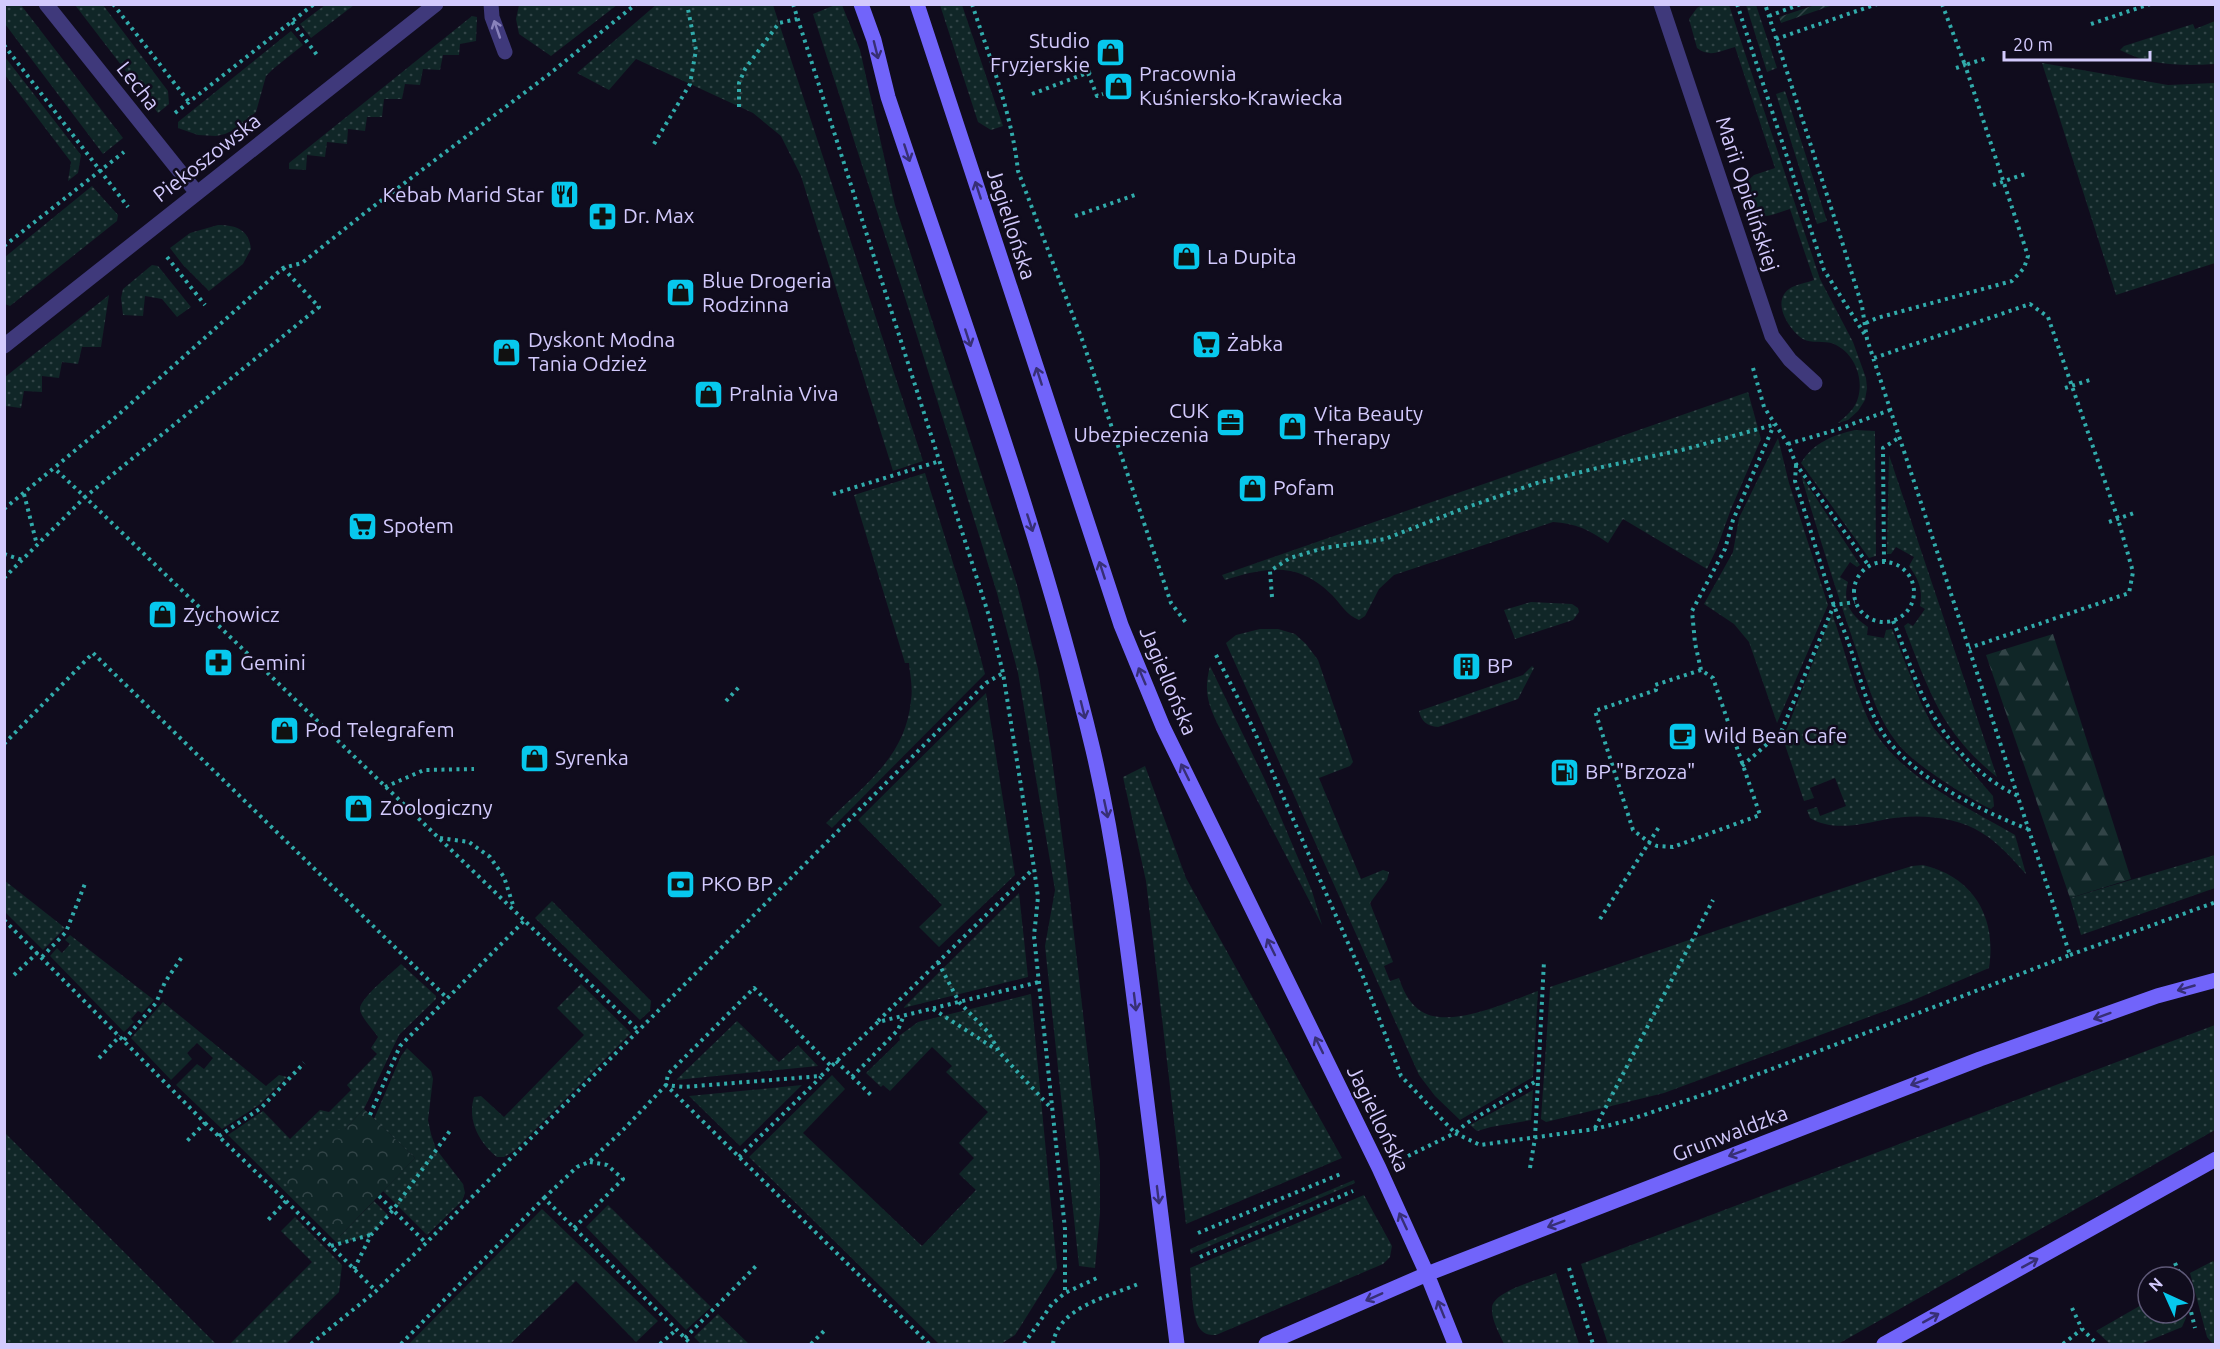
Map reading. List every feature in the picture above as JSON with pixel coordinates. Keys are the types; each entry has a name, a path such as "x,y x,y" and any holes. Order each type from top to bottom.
{"street":[{"name":"Lecha","path":"46,4 197,194"},
{"name":"Piekoszowska","path":"4,346 436,4"},
{"path":"491,4 492,16 505,52"},
{"path":"861,4 874,40 888,97 1035,537 1065,641 1093,752 1111,833 1126,927 1177,1344"},
{"name":"Jagiellońska","path":"917,4 1120,625 1163,727 1379,1168 1427,1274 1455,1344"},
{"name":"Marii Opielińskiej","path":"1661,4 1772,336 1790,360 1815,383"},
{"name":"Grunwaldzka","path":"1266,1344 1427,1274 1980,1059 2157,996 2216,980"},
{"path":"1884,1344 2216,1159"}],"path":[{"path":"112,4 189,102"},
{"path":"173,115 314,4"},
{"path":"4,509 117,416 283,268 302,263 548,75 636,4"},
{"path":"654,144 690,84 696,50 694,27 687,4"},
{"path":"972,4 1016,144 1018,171 1083,342 1171,603 1186,624"},
{"path":"1737,4 1824,270 1867,339 1874,358 2070,955"},
{"path":"1765,4 1838,229 1866,323 1867,339"},
{"path":"1769,16 1801,4"},
{"path":"1776,39 1877,4"},
{"path":"1866,323 2012,281 2024,268 2028,256 1965,65 1942,4"},
{"path":"2091,24 2150,4"},
{"path":"793,5 989,616 1003,673 1038,897 1034,936 1065,1229 1065,1293"},
{"path":"739,107 739,84 751,60 779,23 797,19"},
{"path":"292,22 339,81"},
{"path":"4,45 129,208"},
{"path":"1956,68 1987,58"},
{"path":"1032,94 1095,70"},
{"path":"1088,73 1096,96 1104,94"},
{"path":"4,246 129,148"},
{"path":"1994,185 2025,174"},
{"path":"1075,216 1138,194"},
{"path":"162,252 205,305"},
{"path":"4,578 84,497 319,307 283,268"},
{"path":"1874,358 2030,304 2048,317 2118,519 2133,572 2129,593 1968,648"},
{"path":"2065,388 2093,379"},
{"path":"1788,444 1839,429 1890,410"},
{"path":"1774,424 1788,444 1796,464 1869,566"},
{"path":"1272,597 1270,571 1290,558 1324,548 1385,539 1462,508 1537,483 1675,452 1774,424"},
{"path":"1701,670 1655,685 1656,690 1595,711 1633,830 1657,846 1673,847 1760,815 1713,678 1701,670 1692,612 1725,549 1733,520 1774,424"},
{"path":"1884,562 1883,448 1900,437"},
{"path":"833,494 940,461"},
{"path":"1796,464 1795,481 1834,605 1868,703 1882,733 1898,753 1913,765 1970,803 1995,816 2029,829"},
{"path":"54,468 638,1030"},
{"path":"24,494 37,545"},
{"path":"2109,522 2137,512"},
{"path":"4,554 22,560"},
{"path":"1884,562 1903,568 1911,577 1914,598 1910,608 1903,616 1893,621 1881,622 1871,620 1861,612 1855,602 1856,579 1869,566 1884,562"},
{"path":"1834,605 1855,602"},
{"path":"1742,766 1781,732 1834,605"},
{"path":"1893,621 1918,686 1947,734 1957,748 1984,775 2002,789 2018,796"},
{"path":"4,744 93,653 447,998"},
{"path":"1216,655 1251,724 1364,979 1401,1076 1455,1133 1480,1145 1595,1129 1668,1108 2216,902"},
{"path":"311,1344 376,1291 426,1243 986,683 1003,673"},
{"path":"726,701 739,687"},
{"path":"385,787 424,770 474,770"},
{"path":"1600,919 1659,827"},
{"path":"439,838 469,842 490,857 504,877 514,909"},
{"path":"739,1157 1034,868"},
{"path":"42,957 66,932 86,882"},
{"path":"1595,1129 1713,900"},
{"path":"4,920 376,1291"},
{"path":"370,1115 400,1046 525,920"},
{"path":"15,975 38,952"},
{"path":"99,1058 156,1003 165,982 182,957"},
{"path":"1530,1168 1535,1138 1544,961"},
{"path":"938,962 959,1002 988,1032 1000,1053 1041,1100 1052,1109"},
{"path":"878,1022 1039,982"},
{"path":"401,1344 544,1198 577,1167 589,1162 666,1085 668,1074 754,988 831,1066"},
{"path":"932,1008 1000,1053"},
{"path":"852,1077 898,1030 904,1015"},
{"path":"836,1061 872,1096"},
{"path":"219,1136 261,1108 304,1063"},
{"path":"666,1085 684,1087 821,1076"},
{"path":"1441,1141 1538,1080"},
{"path":"666,1085 929,1344"},
{"path":"186,1142 205,1123"},
{"path":"354,1269 371,1235 393,1210 452,1128"},
{"path":"574,1228 623,1179 607,1165 589,1162"},
{"path":"1188,1237 1350,1170"},
{"path":"1191,1261 1360,1188"},
{"path":"379,1196 426,1243"},
{"path":"544,1198 691,1344"},
{"path":"267,1221 286,1201"},
{"path":"330,1246 371,1235"},
{"path":"684,1338 758,1264"},
{"path":"1569,1268 1593,1344"},
{"path":"1024,1344 1052,1304 1065,1293 1099,1277"},
{"path":"1053,1344 1060,1324 1075,1311 1092,1303"},
{"path":"2072,1308 2082,1329 2097,1344"},
{"path":"2063,1344 2082,1329"},
{"path":"660,1344 676,1330"},
{"path":"811,1344 825,1330"}],"green space":[{"path":"519,4 617,5 551,56 519,34 516,19"},
{"path":"657,4 773,5 923,461 893,471 801,176 781,136 753,113 636,59 609,90 577,73"},
{"path":"1704,4 1729,5 1820,279 1853,342 1866,378 1865,400 1848,420 1838,423 1857,402 1860,382 1856,366 1847,353 1834,344 1803,339 1792,329 1784,316 1782,301 1789,289 1814,280 1790,209 1760,216 1748,202 1745,183 1754,175 1775,168 1735,47 1711,53 1697,48 1689,19 1697,8"},
{"path":"8,5 21,5 123,138 103,154 5,24 5,8"},
{"path":"75,5 103,5 168,91 169,104 158,113"},
{"path":"325,5 354,5 311,38 300,24"},
{"path":"835,5 842,5 860,50 895,205 1017,585 1038,669 1068,882 1100,1163 1100,1213 1095,1268 1079,1266 1045,946 1055,890 1018,673 997,593 910,313 813,14"},
{"path":"940,5 962,5 1003,126 991,130 978,122"},
{"path":"1746,5 1756,5 1777,68 1767,72"},
{"path":"1815,5 1833,5 1781,23 1779,17"},
{"path":"472,16 477,17 476,41 460,44 459,55 443,55 440,70 423,69 420,85 405,84 402,99 384,99 382,117 367,117 365,131 348,129 347,144 327,142 325,157 307,155 306,170 289,169 289,163"},
{"path":"2215,21 2215,64 2167,64 2143,59 2120,50 2124,46 2193,24 2195,29"},
{"path":"291,31 303,45 266,76 256,112 238,128 216,136 198,135 178,128 178,122"},
{"path":"5,57 81,155 78,173 68,181 71,162 5,75"},
{"path":"2042,63 2168,85 2215,83 2215,263 2116,295"},
{"path":"1785,91 1827,221 1817,224 1776,94"},
{"path":"92,186 118,215 117,221 10,306 5,304 5,257"},
{"path":"218,225 235,227 240,230 250,242 251,249 243,264 209,291 170,248 190,233"},
{"path":"152,265 158,266 191,307 177,317 162,299 145,296 143,316 123,315 121,298 123,289"},
{"path":"109,295 101,347 82,347 78,364 62,362 59,378 42,376 42,392 24,391 21,408 5,406 5,377"},
{"path":"1748,392 1761,439 1707,569 1623,519 1608,543 1582,528 1553,522 1394,575 1379,589 1365,616 1359,620 1307,576 1282,570 1255,572 1225,580 1222,575"},
{"path":"1855,430 1875,431 1876,556 1869,558 1801,463 1811,450 1824,441"},
{"path":"1778,438 1789,483 1828,605 1777,723 1749,642 1734,624 1704,604 1733,552 1739,518"},
{"path":"1889,455 1997,777 1962,744 1950,727 1921,671 1904,626 1908,623 1913,626 1925,609 1920,606 1919,585 1909,566 1914,557 1896,547 1891,554 1887,554"},
{"path":"925,473 985,674 832,828 826,823 881,769 892,754 901,738 912,695 909,663 905,663 854,495"},
{"path":"1801,475 1860,565 1857,567 1850,562 1840,577 1848,582 1846,596 1849,608 1868,627 1867,635 1884,638 1886,630 1892,629 1921,703 1933,727 1993,796 1994,806 1991,809 1928,771 1898,744 1890,733 1873,698 1827,562"},
{"path":"1531,602 1572,604 1578,608 1579,612 1573,620 1515,639 1504,610"},
{"path":"1832,613 1853,680 1868,719 1879,739 1912,772 1953,800 2015,835 2026,874 2006,852 1988,837 1960,823 1936,818 1911,817 1838,826 1810,818 1807,810 1817,807 1820,816 1846,806 1835,778 1810,788 1814,798 1804,801 1783,739"},
{"path":"1260,629 1278,629 1295,634 1318,660 1353,762 1350,766 1319,778 1361,879 1383,870 1389,872 1387,880 1370,903 1393,962 1384,966 1390,981 1399,978 1406,995 1418,1009 1430,1015 1444,1017 1478,1012 1538,991 1533,1077 1460,1120 1435,1096 1419,1075 1226,643 1236,635"},
{"path":"2053,634 2131,879 2070,898 1986,655"},
{"path":"1210,666 1265,780 1312,891 1322,925 1217,723 1207,689"},
{"path":"1532,666 1534,668 1518,699 1438,727 1428,724 1421,718 1419,711 1523,675"},
{"path":"986,693 1015,875 939,947 919,927 942,905 858,820"},
{"path":"1145,766 1186,878 1342,1158 1186,1224 1146,881 1123,777"},
{"path":"2215,855 2215,888 2081,935 2070,898"},
{"path":"1923,865 1956,879 1978,902 1989,933 1991,950 1989,968 1909,1002 1664,1093 1546,1122 1541,1119 1550,987 1821,895 1912,866"},
{"path":"4,880 65,928 43,950 5,912"},
{"path":"1019,893 1028,977 903,1008"},
{"path":"552,901 651,1001 650,1011 640,1020 535,918"},
{"path":"70,935 154,1000 142,1013 138,1011 131,1019 134,1022 124,1032 50,956 57,948 62,953 70,944 65,940"},
{"path":"401,964 436,996 436,999 399,1035 364,1109 345,1129 340,1236 374,1201 388,1215 371,1235 338,1244 228,1135 263,1111 290,1139 320,1110 329,1112 351,1090 347,1085 377,1054 371,1048 378,1037 363,1016 360,1009 361,1004"},
{"path":"581,984 631,1033 514,1151 504,1157 497,1157 485,1145 476,1130 472,1114 474,1097 481,1096 504,1117 584,1035 557,1008"},
{"path":"1031,994 1057,1268 1015,1335 1001,1344 939,1344 749,1157 832,1075 845,1089 803,1133 922,1246 976,1190 959,1174 974,1158 959,1143 988,1112 946,1072 952,1066 932,1047 890,1091 883,1085 881,1087 866,1073 900,1040 899,1036 918,1022"},
{"path":"163,1002 266,1086 279,1075 287,1077 260,1104 222,1129 176,1085 197,1064 204,1069 213,1058 197,1043 187,1053 192,1059 171,1080 131,1038"},
{"path":"737,1021 779,1062 798,1045 818,1066 676,1080"},
{"path":"2215,1025 2215,1130 1838,1344 1608,1344 1581,1264"},
{"path":"407,1048 431,1071 433,1079 428,1120 431,1134 436,1149 463,1184 465,1193 462,1201 427,1235 383,1191 415,1158 374,1119 401,1056"},
{"path":"802,1085 740,1146 689,1096"},
{"path":"1533,1090 1531,1120 1477,1131 1470,1125"},
{"path":"364,1109 415,1158 340,1236 282,1180 330,1131 345,1129"},
{"path":"5,1133 216,1344 5,1344"},
{"path":"1354,1180 1355,1183 1191,1254 1190,1249"},
{"path":"1364,1195 1392,1246 1390,1257 1383,1264 1216,1335 1202,1331 1198,1326 1194,1311 1190,1268"},
{"path":"608,1205 711,1307 686,1330 586,1227"},
{"path":"542,1209 658,1321 636,1342 576,1281 510,1344 409,1344"},
{"path":"295,1217 342,1265 339,1292 286,1344 230,1344 312,1262 281,1231"},
{"path":"2213,1261 2216,1266 2215,1344 2207,1337 2196,1296 2196,1270"},
{"path":"1556,1273 1579,1344 1504,1344 1493,1317 1494,1302 1508,1291"},
{"path":"2136,1308 2136,1325 2183,1325 2141,1344 2110,1344 2096,1331"},
{"path":"718,1314 749,1344 701,1344 694,1337"}],"place":[{"name":"Studio Fryzjerskie","path":"1111,53"},
{"name":"Pracownia Kuśniersko-Krawiecka","path":"1118,86"},
{"name":"Kebab Marid Star","path":"565,195"},
{"name":"Dr. Max","path":"602,216"},
{"name":"La Dupita","path":"1186,257"},
{"name":"Blue Drogeria Rodzinna","path":"681,293"},
{"name":"Żabka","path":"1206,344"},
{"name":"Dyskont Modna Tania Odzież","path":"507,352"},
{"name":"Pralnia Viva","path":"708,394"},
{"name":"CUK Ubezpieczenia","path":"1230,423"},
{"name":"Vita Beauty Therapy","path":"1293,426"},
{"name":"Pofam","path":"1252,488"},
{"name":"Społem","path":"362,526"},
{"name":"Zychowicz","path":"162,615"},
{"name":"Gemini","path":"219,663"},
{"name":"BP","path":"1466,666"},
{"name":"Pod Telegrafem","path":"284,730"},
{"name":"Wild Bean Cafe","path":"1683,736"},
{"name":"Syrenka","path":"534,758"},
{"name":"BP \"Brzoza\"","path":"1564,772"},
{"name":"Zoologiczny","path":"359,808"},
{"name":"PKO BP","path":"680,884"}]}
